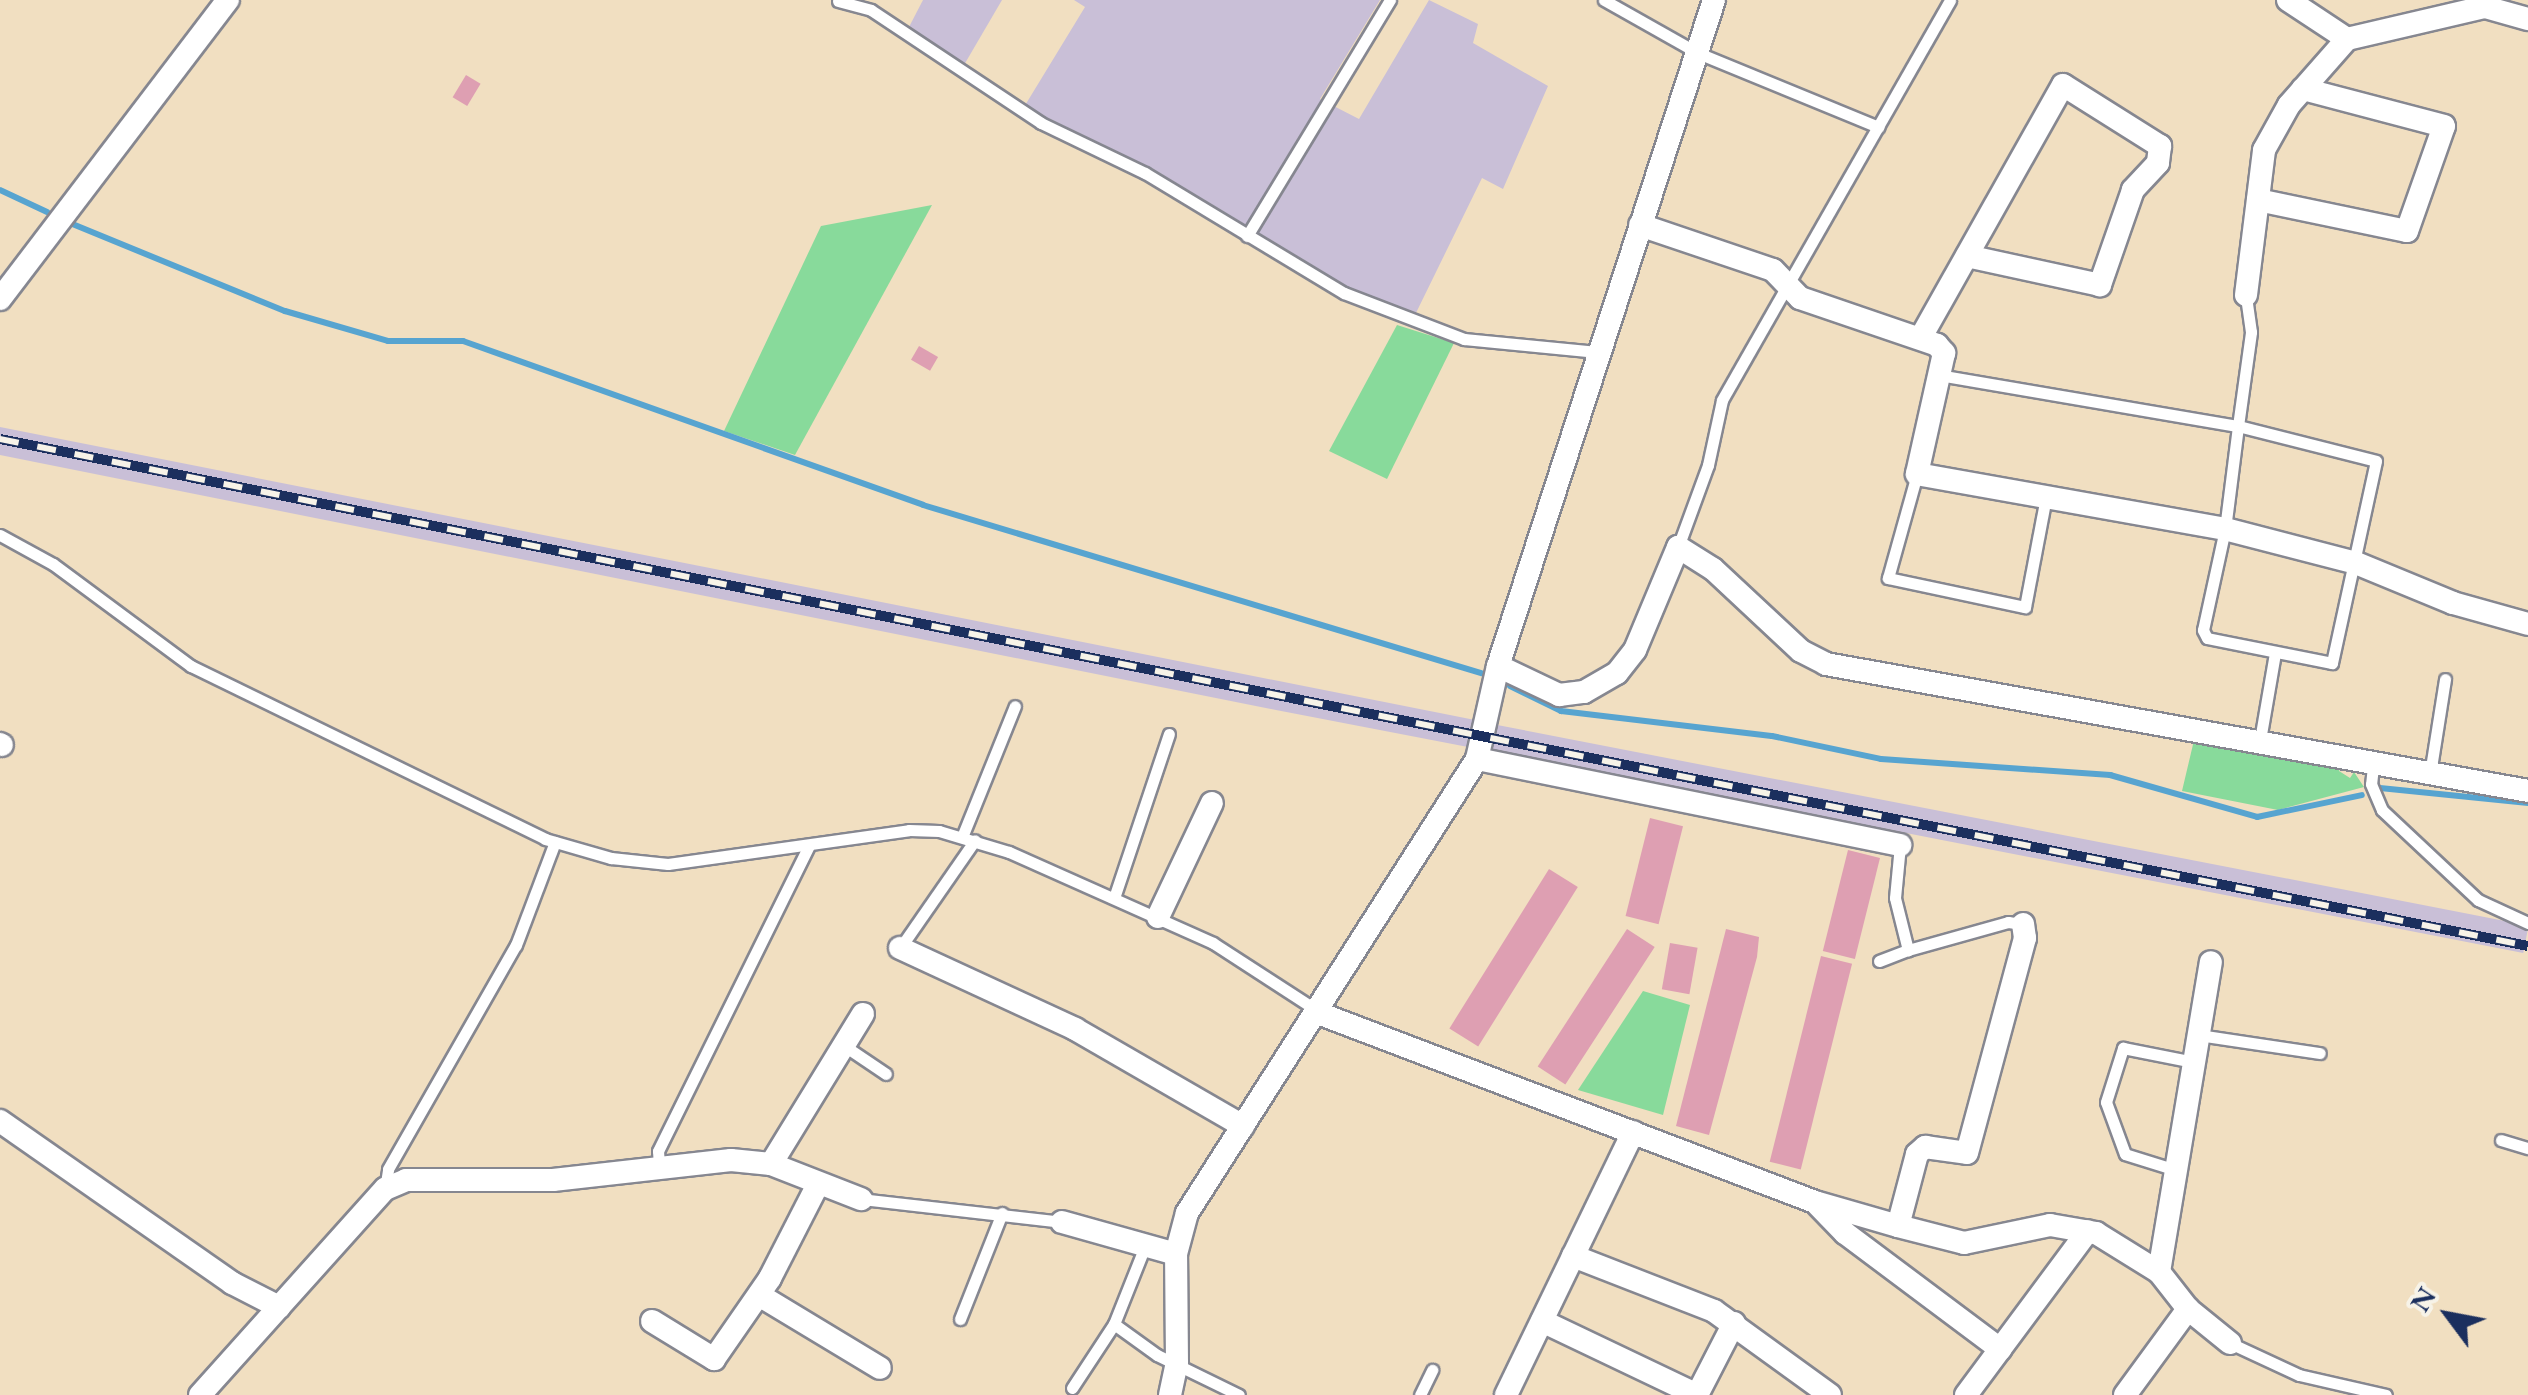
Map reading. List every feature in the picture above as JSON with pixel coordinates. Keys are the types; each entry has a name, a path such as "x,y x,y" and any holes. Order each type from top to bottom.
{"street":[{"path":"0,300 228,0"},
{"path":"1170,1395 1177,1363 1176,1254 1187,1213 1477,759 1498,666 1714,0"},
{"path":"2288,0 2347,39"},
{"path":"2246,295 2269,139 2302,90 2347,39 2485,7 2528,19"},
{"path":"1921,338 2063,86 2160,146 2158,163 2133,190 2100,285 1968,256"},
{"path":"2258,200 2407,231 2444,126 2302,90"},
{"path":"1640,225 1773,270 1800,298 1921,338 1944,353 1917,474 2225,529 2356,563 2453,603 2528,624"},
{"path":"1498,666 1559,696 1584,692 1617,673 1635,650 1678,547 1713,569 1801,651 1826,664 2528,791"},
{"path":"1477,759 1900,846"},
{"path":"1158,917 1212,804"},
{"path":"1898,1226 1917,1154 1924,1148 1967,1152 2025,938 2023,924"},
{"path":"900,948 1075,1029 1243,1126"},
{"path":"2159,1272 2211,962"},
{"path":"1318,1013 1815,1202 1898,1226 1964,1243 2050,1225 2088,1231 2159,1272 2188,1309 2230,1342"},
{"path":"771,1164 863,1014"},
{"path":"0,1121 232,1283 279,1307"},
{"path":"1506,1395 1633,1132"},
{"path":"200,1395 385,1188 406,1180 553,1180 659,1166 771,1164 817,1186 861,1199"},
{"path":"652,1321 714,1360 759,1294 817,1186"},
{"path":"1815,1202 1846,1233 2000,1349"},
{"path":"1062,1222 1176,1254"},
{"path":"1966,1395 2088,1231"},
{"path":"1573,1256 1734,1323 1830,1395"},
{"path":"759,1294 880,1368"},
{"path":"2125,1395 2188,1309"},
{"path":"1542,1321 1698,1395 1734,1323"}],"lane":[{"path":"1248,236 1390,0"},
{"path":"1604,0 1698,53 1878,127"},
{"path":"1678,547 1708,465 1722,400 1950,0"},
{"path":"838,1 871,10 1041,123 1145,173 1344,294 1464,339 1598,352"},
{"path":"1939,375 2238,426 2376,461 2338,658 2332,663 2207,638 2202,630 2225,529 2238,426 2251,332 2246,295"},
{"path":"1917,474 1888,578 2024,607 2046,497"},
{"path":"0,535 53,564 191,666 555,842 611,858 668,864 909,830 968,838 1213,943 1318,1013"},
{"path":"2260,740 2276,653"},
{"path":"2430,775 2445,679"},
{"path":"900,948 968,838 1015,706"},
{"path":"1114,898 1170,734"},
{"path":"2373,766 2371,784 2382,810 2478,900 2504,918 2528,923"},
{"path":"385,1188 388,1169 516,945 555,842"},
{"path":"659,1166 658,1151 810,846"},
{"path":"1900,846 1894,898 1908,950"},
{"path":"1879,962 2008,922 2023,924"},
{"path":"2198,1035 2320,1053"},
{"path":"846,1047 886,1074"},
{"path":"2176,1170 2124,1154 2106,1102 2123,1048 2194,1062"},
{"path":"2501,1140 2528,1148"},
{"path":"861,1199 1062,1222"},
{"path":"960,1319 1002,1213"},
{"path":"1072,1388 1114,1324 1146,1245"},
{"path":"1114,1324 1239,1395"},
{"path":"2230,1342 2299,1375 2386,1395"},
{"path":"1420,1395 1432,1370"}],"shaded area":[{"path":"923,0 1002,0 964,65 909,27"},
{"path":"1074,0 1380,0 1320,99 1359,119 1429,0 1478,24 1473,43 1548,86 1503,189 1482,178 1414,317 1347,289 1255,235 1319,128 1245,229 1168,179 1024,107 1085,7"},
{"path":"0,427 1475,720 1472,739 1468,747 1276,710 0,455"},
{"path":"1492,724 2528,925 2523,953 1487,751"}],"green space":[{"path":"932,205 795,455 724,431 821,226"},
{"path":"1397,325 1454,343 1387,479 1329,451"},
{"path":"2195,736 2341,766 2339,771 2350,778 2354,772 2364,787 2278,810 2182,791"},
{"path":"1643,991 1690,1005 1663,1115 1578,1090"}],"building":[{"path":"466,75 481,84 467,106 453,97"},
{"path":"919,346 938,357 930,371 911,360"},
{"path":"1650,818 1683,826 1659,924 1626,916"},
{"path":"1848,850 1880,858 1855,959 1823,951"},
{"path":"1549,869 1578,887 1478,1046 1449,1028"},
{"path":"1627,929 1655,947 1565,1085 1538,1067"},
{"path":"1726,929 1759,937 1709,1135 1676,1126"},
{"path":"1670,943 1698,948 1689,994 1662,989"},
{"path":"1821,956 1852,964 1801,1169 1770,1162"}],"waterway":[{"path":"0,190 47,212"},
{"path":"70,223 285,311 388,341 463,341 923,505 1481,673"},
{"path":"1510,686 1561,711 1772,736 1881,759 2110,775 2257,817 2362,795"},
{"path":"2380,788 2528,803"}],"railway":[{"path":"0,439 2528,946"}]}
